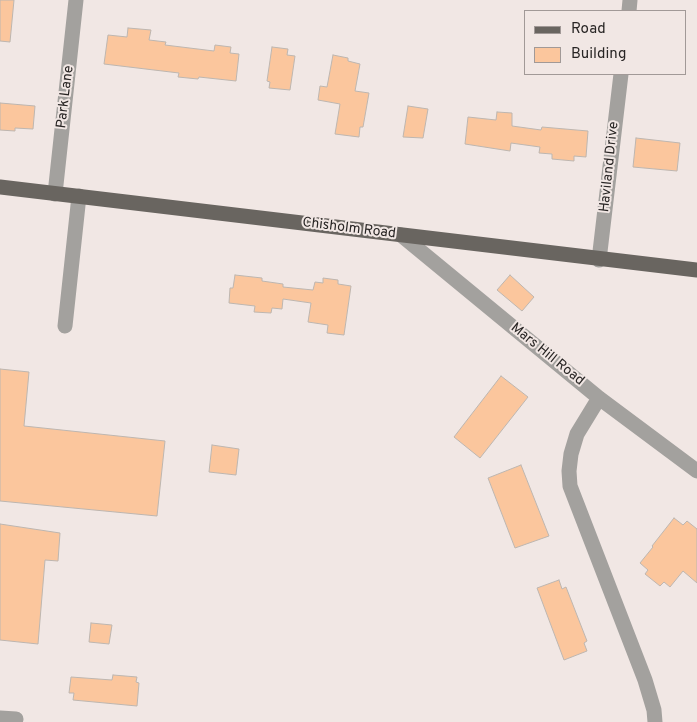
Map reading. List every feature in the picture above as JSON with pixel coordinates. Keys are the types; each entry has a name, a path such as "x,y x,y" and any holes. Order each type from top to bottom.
{"main road":[{"name":"Chisholm Road","path":"0,187 599,260 697,270"}],"street":[{"name":"Park Lane","path":"55,194 76,0"},
{"name":"Haviland Drive","path":"599,260 621,75"},
{"path":"65,326 79,196"},
{"name":"Mars Hill Road","path":"401,235 599,398 697,471"},
{"path":"599,398 577,434 571,454 570,486 645,680 654,710 655,722"},
{"path":"0,718 16,718"}],"building":[{"path":"0,0 14,0 10,42 0,41"},
{"path":"128,28 151,30 149,40 166,42 165,45 214,51 215,45 231,47 230,53 239,54 236,81 178,77 179,73 104,64 108,35 127,37"},
{"path":"272,47 288,49 287,55 295,56 290,90 269,88 270,82 267,81"},
{"path":"333,55 348,58 348,61 360,64 355,91 369,93 363,127 360,127 359,137 335,134 340,104 318,100 320,86 327,87"},
{"path":"0,103 35,106 33,129 15,128 15,131 0,130"},
{"path":"408,106 428,109 423,138 403,137"},
{"path":"497,112 512,113 512,126 541,130 542,127 588,131 586,157 574,156 574,161 552,159 552,154 539,153 540,147 511,143 510,151 465,144 468,117 496,120"},
{"path":"636,138 680,143 677,171 633,167"},
{"path":"235,275 262,278 262,281 283,284 283,287 313,290 315,282 323,283 323,278 338,280 338,284 351,286 344,335 327,333 328,325 308,322 311,303 283,299 282,309 272,308 271,313 254,312 255,306 229,303 230,288 233,288"},
{"path":"510,275 534,297 522,311 497,290"},
{"path":"0,369 29,372 24,426 165,441 157,516 0,501"},
{"path":"501,376 528,397 480,458 454,437"},
{"path":"212,445 239,449 236,475 209,472"},
{"path":"521,465 549,536 515,548 488,478"},
{"path":"674,518 683,525 687,521 697,529 697,583 683,571 670,587 664,582 660,586 645,574 648,570 640,563"},
{"path":"0,524 60,533 58,561 45,560 38,644 0,640"},
{"path":"559,580 562,589 566,587 587,641 584,643 587,651 564,660 537,588"},
{"path":"91,623 112,625 109,644 89,642"},
{"path":"113,675 137,677 136,682 139,683 137,706 73,700 74,693 69,693 71,677 112,680"}]}
